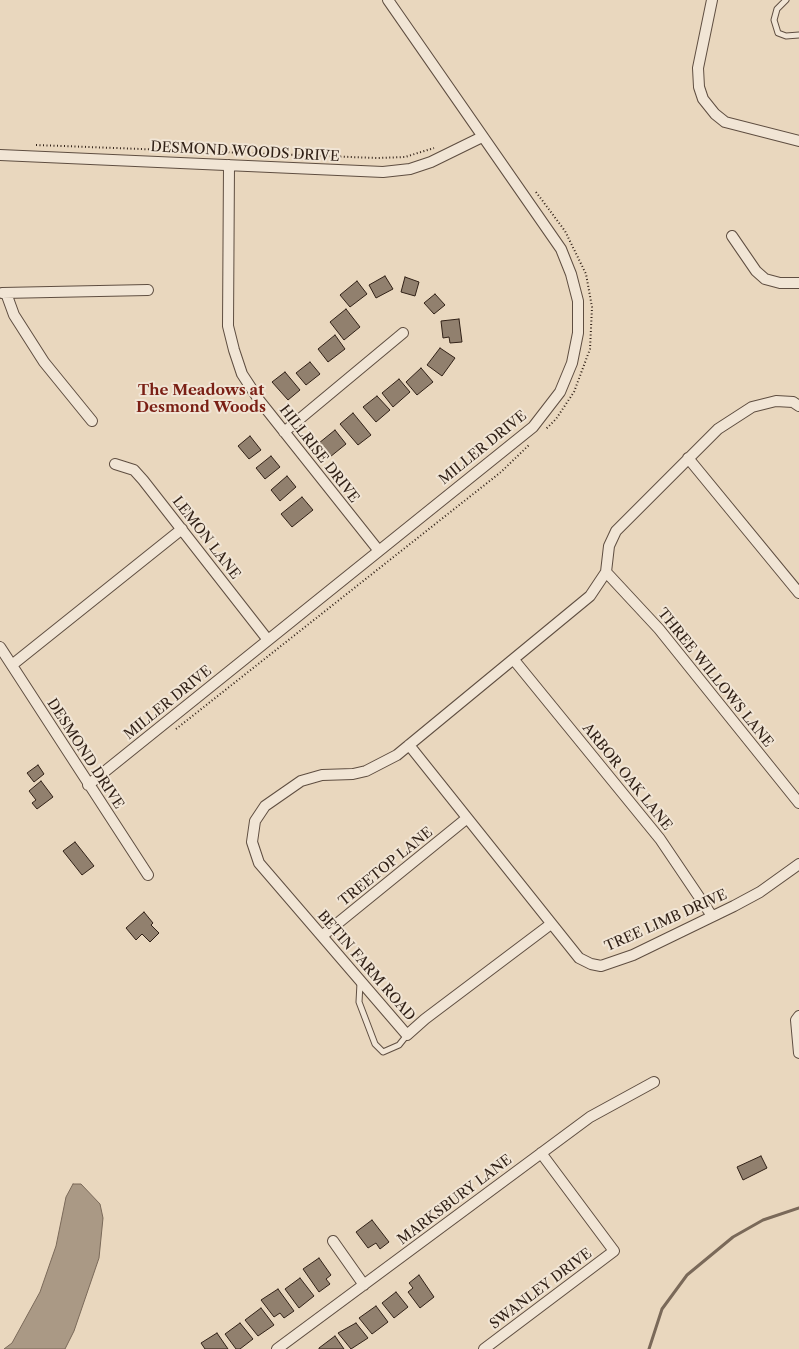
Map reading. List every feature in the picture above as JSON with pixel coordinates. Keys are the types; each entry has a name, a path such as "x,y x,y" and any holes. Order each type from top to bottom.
{"street":[{"name":"MILLER DRIVE","path":"88,785 533,427 560,392 572,363 578,333 578,300 571,274 561,249 388,0"},
{"path":"712,0 698,68 699,87 703,99 715,114 725,122 799,141"},
{"name":"DESMOND WOODS DRIVE","path":"0,155 383,172 410,169 431,162 482,137"},
{"name":"HILLRISE DRIVE","path":"224,164 228,326 242,374 284,432 379,551"},
{"path":"732,236 756,271 765,279 780,283 799,283"},
{"path":"92,421 44,362 14,315 3,293 148,290"},
{"path":"284,432 403,333"},
{"path":"606,572 609,546 616,531 718,429 752,406 776,401 793,402 799,406"},
{"path":"688,458 799,593"},
{"name":"LEMON LANE","path":"115,464 134,470 182,528 268,640"},
{"path":"12,665 182,528"},
{"name":"BETIN FARM ROAD","path":"551,924 425,1019 407,1035 360,983 259,863 252,842 255,821 266,806 301,781 322,774 353,774 383,764 514,660 590,596 606,572"},
{"name":"THREE WILLOWS LANE","path":"606,572 658,629 799,804"},
{"name":"DESMOND DRIVE","path":"0,647 88,785 148,874"},
{"name":"ARBOR OAK LANE","path":"514,660 660,839 712,916"},
{"path":"409,745 551,924"},
{"name":"TREETOP LANE","path":"322,936 466,819"},
{"name":"TREE LIMB DRIVE","path":"551,924 579,958 591,964 601,966 633,955 760,892 799,864"},
{"path":"799,1016 796,1020 799,1053"},
{"name":"MARKSBURY LANE","path":"277,1349 590,1117 654,1082"},
{"name":"SWANLEY DRIVE","path":"484,1349 614,1250 541,1154"},
{"path":"333,1240 364,1285"}],"lane":[{"path":"786,0 776,9 774,20 778,33 786,36 799,35"},
{"path":"360,983 359,1002 375,1044 383,1052 398,1045 407,1035"}],"path":[{"path":"220,152 224,164"}],"shaded area":[{"path":"73,1184 81,1184 100,1204 103,1218 99,1258 74,1331 65,1349 4,1349 12,1343 40,1292 56,1246 66,1197"}],"building":[{"path":"385,276 393,289 376,298 369,285"},
{"path":"405,277 419,282 415,296 401,292"},
{"path":"357,281 367,294 350,307 340,295"},
{"path":"435,294 445,305 434,314 424,303"},
{"path":"346,309 360,327 344,340 330,322"},
{"path":"459,319 462,342 450,343 449,337 443,338 441,321"},
{"path":"335,335 345,349 328,362 318,349"},
{"path":"440,348 455,358 442,376 427,365"},
{"path":"310,362 320,374 306,385 296,373"},
{"path":"421,368 433,382 417,395 406,382"},
{"path":"285,372 300,390 288,400 272,382"},
{"path":"399,379 410,392 393,407 382,393"},
{"path":"377,396 390,410 376,422 363,407"},
{"path":"353,413 371,435 358,445 340,424"},
{"path":"335,430 346,444 330,457 319,443"},
{"path":"250,436 261,450 249,459 238,446"},
{"path":"271,456 280,467 265,479 256,468"},
{"path":"287,476 296,487 280,501 271,490"},
{"path":"302,497 313,510 292,527 281,514"},
{"path":"38,765 44,774 34,782 27,773"},
{"path":"41,781 53,797 37,809 32,803 36,800 29,791"},
{"path":"75,842 94,866 82,875 63,851"},
{"path":"144,912 153,923 151,925 159,933 150,942 142,934 136,940 126,928"},
{"path":"761,1156 767,1168 743,1180 737,1167"},
{"path":"372,1220 389,1242 380,1249 376,1243 368,1248 356,1232"},
{"path":"319,1258 331,1275 326,1279 330,1284 319,1292 303,1269"},
{"path":"419,1275 434,1297 420,1308 408,1292 413,1288 409,1283"},
{"path":"300,1278 314,1296 299,1308 285,1289"},
{"path":"278,1289 294,1311 284,1318 280,1313 274,1317 261,1300"},
{"path":"396,1292 408,1307 394,1318 382,1303"},
{"path":"376,1306 388,1322 372,1334 359,1318"},
{"path":"261,1308 274,1325 258,1336 245,1320"},
{"path":"240,1323 253,1339 240,1349 236,1349 225,1334"},
{"path":"356,1323 368,1338 351,1349 338,1333"},
{"path":"217,1333 228,1349 205,1349 201,1343"},
{"path":"335,1336 344,1349 319,1349 319,1348"}],"waterway":[{"path":"649,1349 662,1309 687,1275 733,1237 763,1220 799,1208"}],"district":[{"name":"The Meadows at Desmond Woods","path":"201,400"}]}
